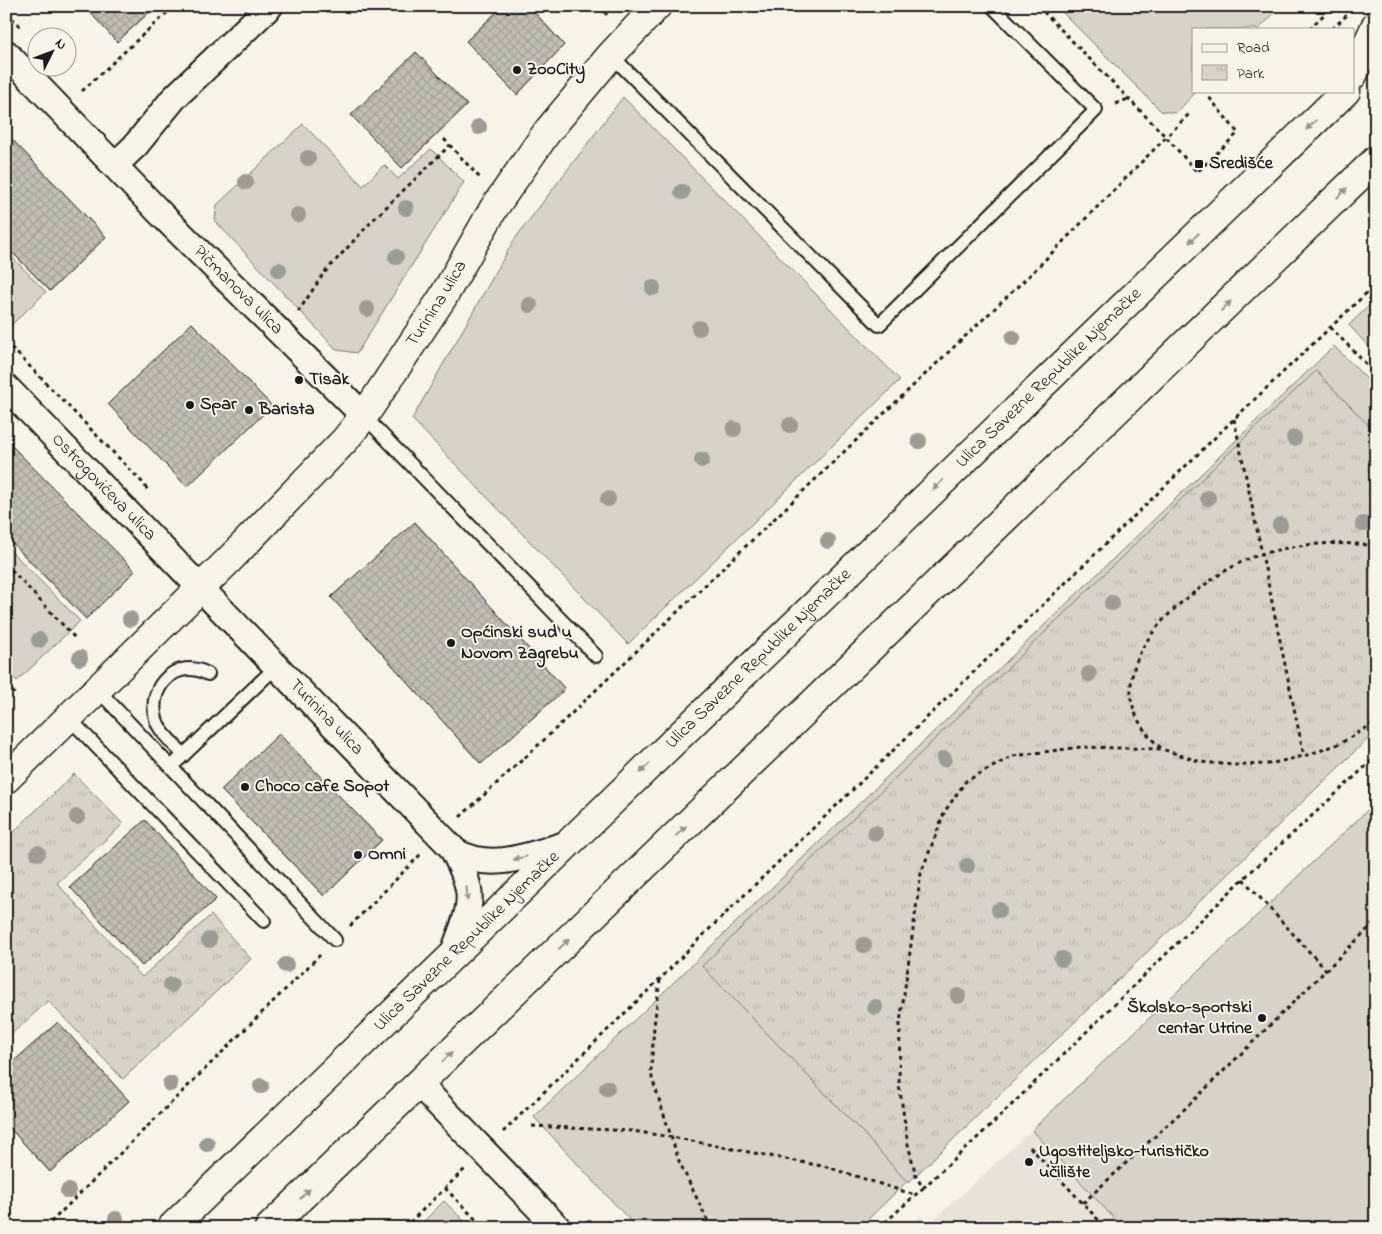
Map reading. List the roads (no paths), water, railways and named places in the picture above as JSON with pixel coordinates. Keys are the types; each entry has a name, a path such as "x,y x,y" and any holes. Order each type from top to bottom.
{"main road":[{"name":"Turinina ulica","path":"6,779 229,560 345,440 364,416 443,297 494,208 547,132 611,55 657,6"},
{"path":"1354,74 1376,25"},
{"path":"1354,83 1376,62"},
{"name":"Ulica Savezne Republike Njemačke","path":"171,1228 1345,92"},
{"path":"270,1228 1376,160"}],"street":[{"path":"115,165 135,146 174,98 270,6"},
{"name":"Pičmanova ulica","path":"6,53 161,214 364,416"},
{"name":"Ostrogovićeva ulica","path":"6,387 200,589"},
{"name":"Turinina ulica","path":"200,589 452,848 464,856 475,860 500,862 522,858 567,844"},
{"name":"Turinina ulica","path":"452,848 463,869 469,893 468,909 453,954"},
{"path":"419,1084 558,1228"}],"lane":[{"path":"611,55 879,325 1096,110 992,6"},
{"path":"364,416 596,656"},
{"path":"171,768 276,667"},
{"path":"184,755 161,729 156,718 154,706 158,689 164,680 180,669 199,669 208,674"},
{"path":"98,690 335,940"},
{"path":"69,718 264,921"}],"place":[{"name":"ZooCity","path":"517,70"},
{"name":"Središće","path":"1199,164"},
{"name":"Tisak","path":"299,380"},
{"name":"Spar","path":"190,405"},
{"name":"Barista","path":"249,410"},
{"name":"Općinski sud u Novom Zagrebu","path":"451,643"},
{"name":"Choco cafe Sopot","path":"245,787"},
{"name":"Omni","path":"358,855"},
{"name":"Školsko-sportski centar Utrine","path":"1262,1018"},
{"name":"Ugostiteljsko-turističko učilište","path":"1029,1162"}]}
